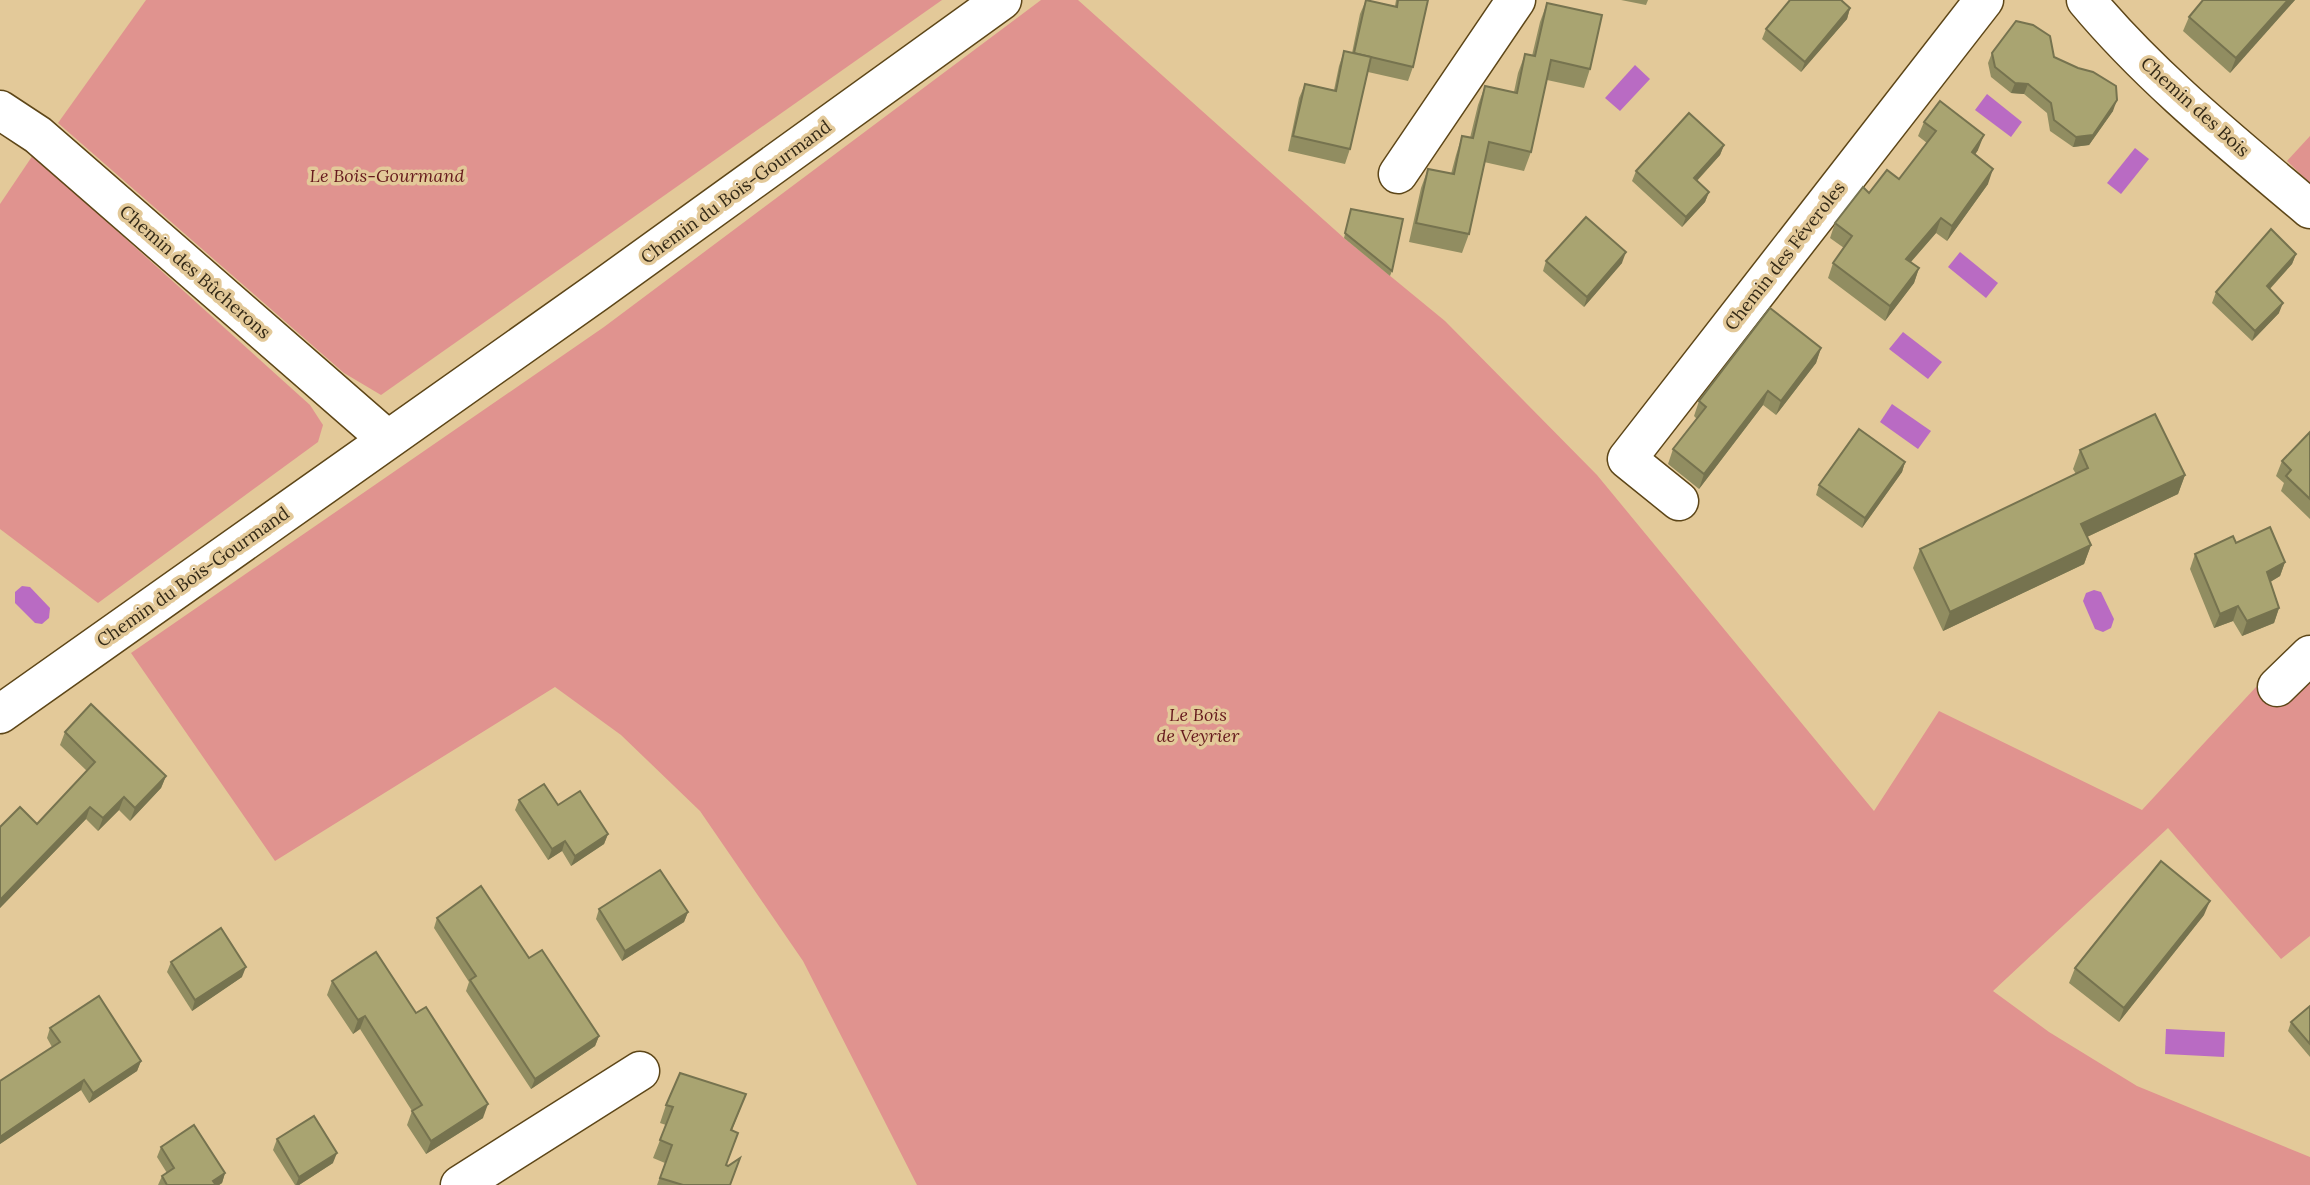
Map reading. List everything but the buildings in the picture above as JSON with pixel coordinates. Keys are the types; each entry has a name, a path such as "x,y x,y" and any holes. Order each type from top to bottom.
{"street":[{"name":"Chemin du Bois-Gourmand","path":"0,714 597,292 1002,0"},
{"path":"1398,174 1516,0"},
{"name":"Chemin des Féveroles","path":"1679,501 1627,459 1984,0"},
{"name":"Chemin des Bois","path":"2086,0 2122,40 2178,93 2310,209"},
{"name":"Chemin des Bûcherons","path":"0,110 38,135 387,439"},
{"path":"2277,687 2310,655"},
{"path":"460,1185 640,1071"}],"green space":[{"name":"Le Bois-Gourmand","path":"146,0 942,0 381,395 344,373 58,123"},
{"name":"Le Bois de Veyrier","path":"1041,0 1078,0 1344,238 1445,321 1597,475 1874,811 1939,711 2142,810 2256,687 2275,704 2310,672 2310,936 2281,959 2168,828 1993,991 2049,1032 2137,1086 2310,1157 2310,1185 917,1185 803,961 700,811 621,735 555,687 275,861 131,653 604,327"},
{"path":"2310,136 2310,183 2287,161"},
{"path":"33,155 310,405 323,425 318,442 98,603 0,529 0,204"}],"shaded area":[{"path":"1635,65 1650,79 1620,111 1605,98"},
{"path":"1987,94 2022,122 2011,137 1975,110"},
{"path":"2135,148 2149,159 2121,194 2107,183"},
{"path":"1960,252 1998,283 1986,298 1948,267"},
{"path":"1903,332 1942,362 1928,379 1889,349"},
{"path":"1892,404 1931,431 1918,449 1880,422"},
{"path":"22,586 30,587 50,608 49,618 42,624 35,623 15,603 15,592"},
{"path":"2094,590 2101,592 2114,619 2111,628 2103,632 2095,629 2083,601 2086,593"},
{"path":"2166,1029 2225,1032 2224,1057 2165,1054"}]}
